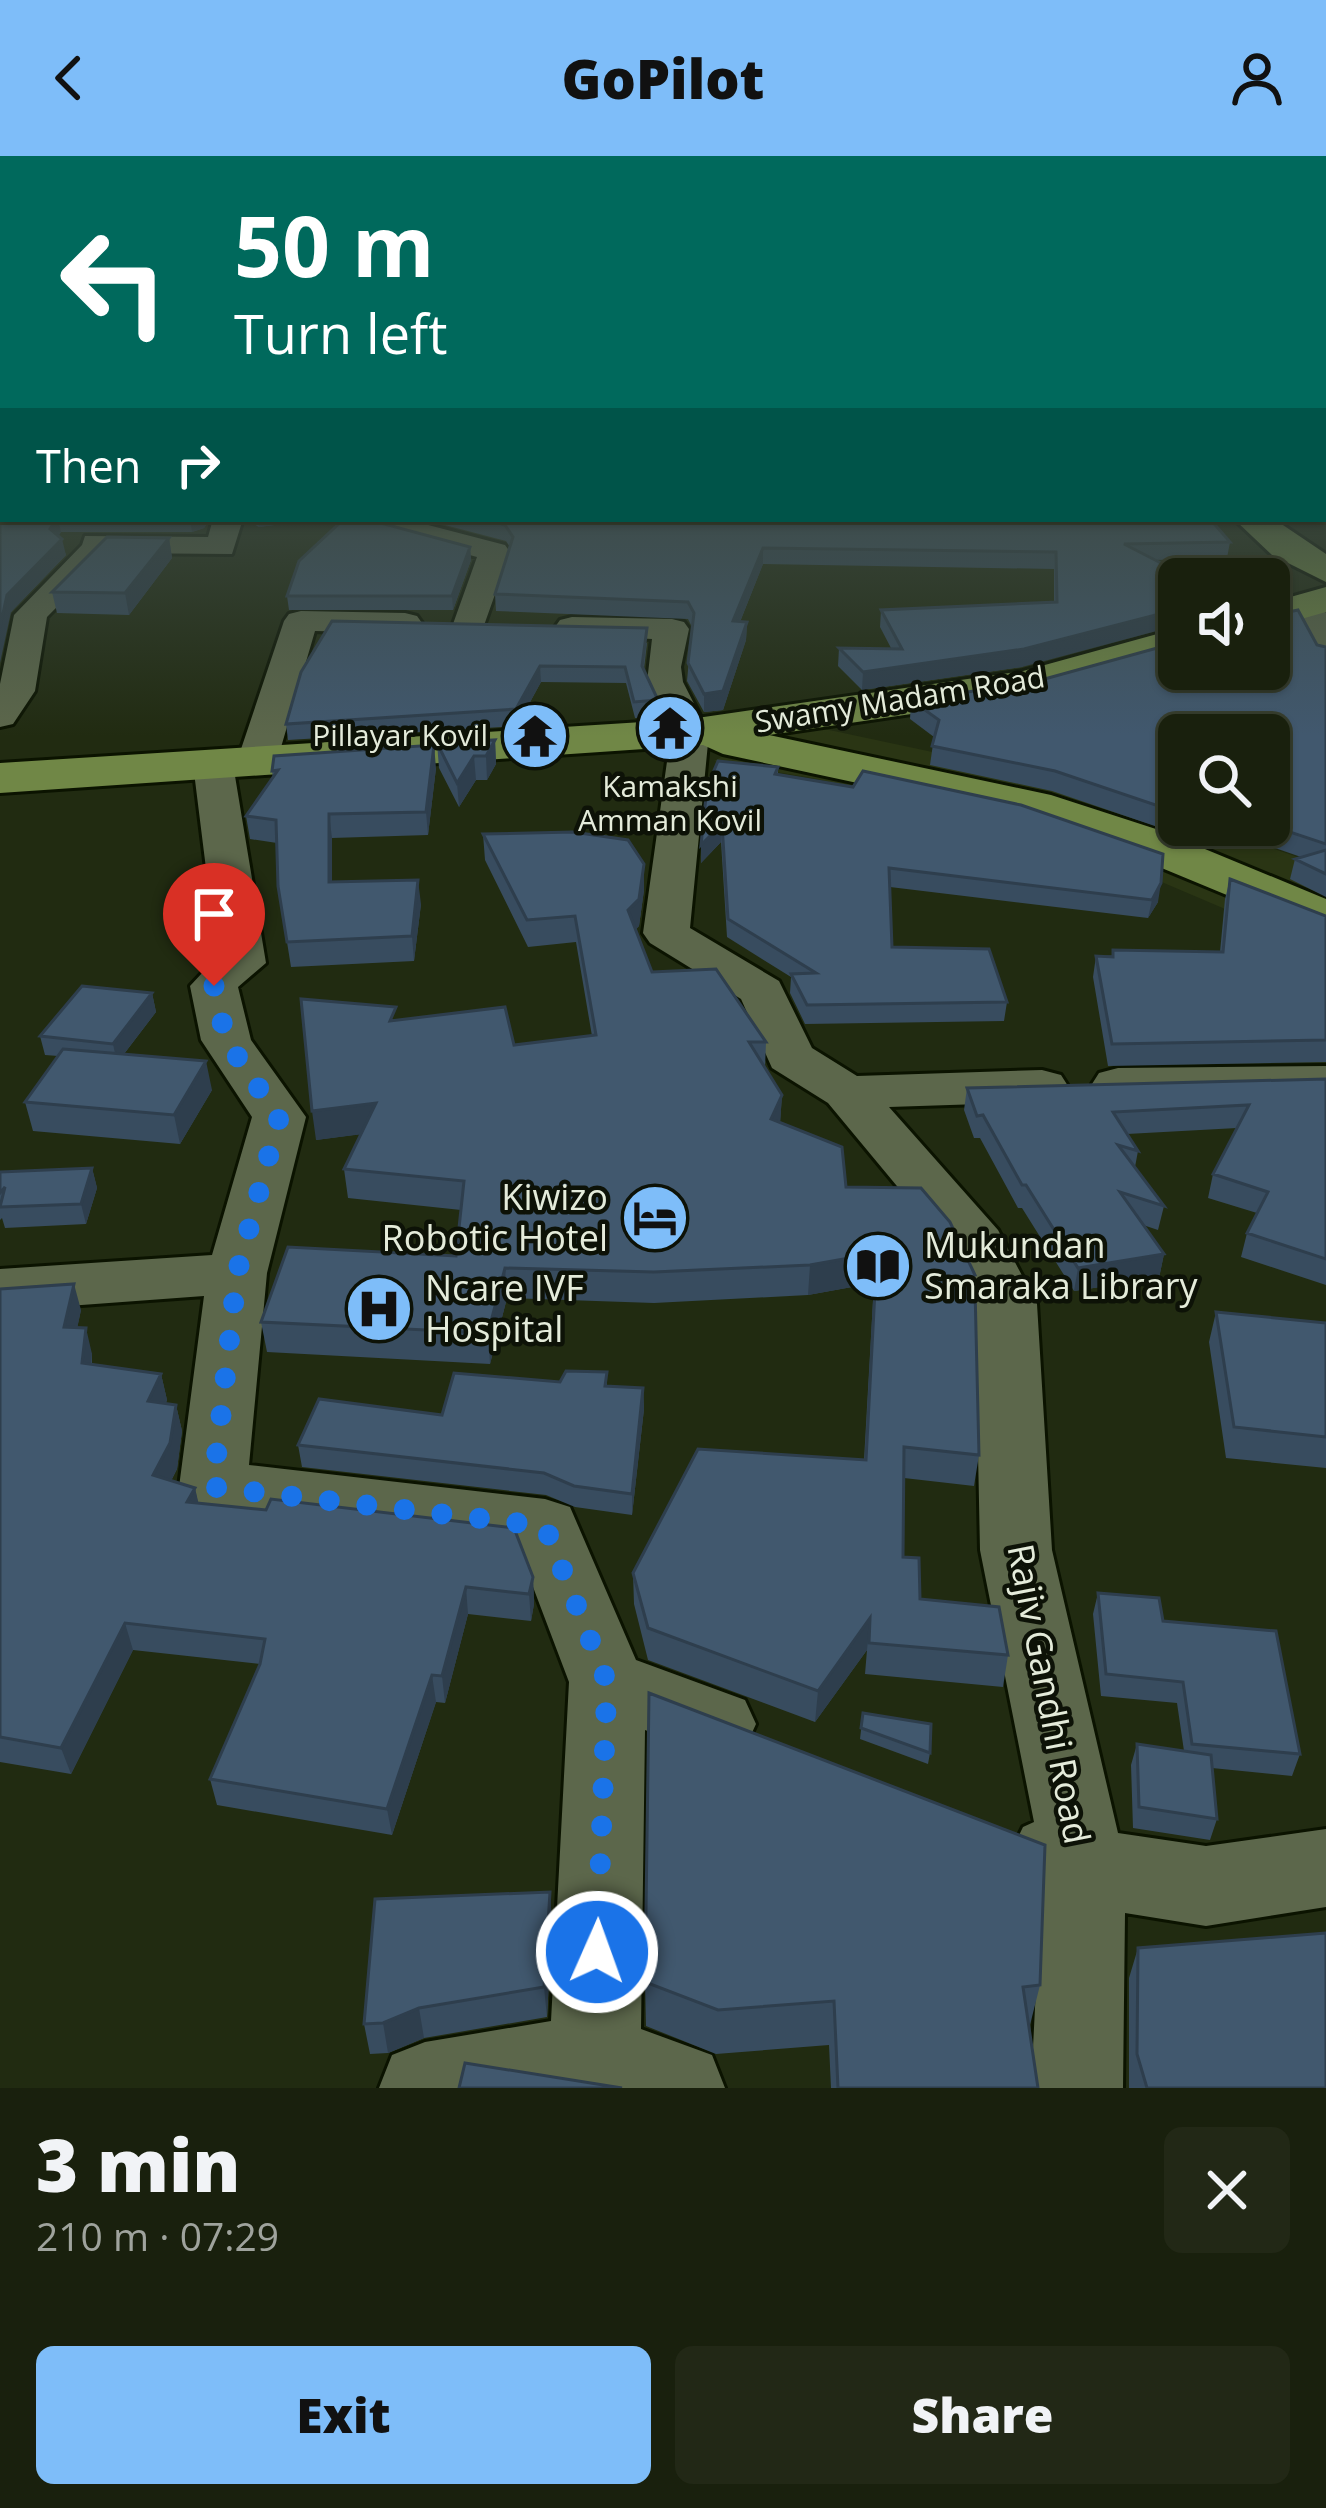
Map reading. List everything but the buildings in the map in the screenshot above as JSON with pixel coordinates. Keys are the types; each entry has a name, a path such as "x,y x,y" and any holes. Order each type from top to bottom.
{"main road":[{"path":"1290,555 1314,594"},
{"name":"Swamy Madam Road","path":"690,733 1026,684 1158,647"},
{"path":"0,778 690,733 1034,806 1141,841 1326,919"}],"street":[{"path":"0,716 17,691 31,615 78,555"},
{"path":"470,624 493,555"},
{"path":"1314,594 1326,651"},
{"path":"595,2060 607,1682 545,1526 213,1487 237,1273 279,1118 226,1040 214,986 224,973 242,963 236,762 301,621 672,629 665,682 690,733"},
{"name":"Rajiv Gandhi Road","path":"690,733 666,933 762,992 790,1057 847,1092 977,1244 1006,1304 1016,1550 1084,1866 1077,2088"},
{"path":"847,1092 1326,1082"},
{"path":"0,1290 237,1273"},
{"path":"607,1682 780,1749"},
{"path":"997,1833 1084,1866 1206,1886 1326,1868"},
{"path":"425,2088 595,2060 679,2088"}],"shaded area":[{"path":"787,721 1017,770 1158,818 1158,846 1266,846 1326,867 1326,952 1063,840 817,779 714,761"}],"place":[{"name":"Kamakshi Amman Kovil","path":"670,728"},
{"name":"Pillayar Kovil","path":"535,736"},
{"name":"Kiwizo Robotic Hotel","path":"655,1218"},
{"name":"Mukundan Smaraka Library","path":"878,1266"},
{"name":"Ncare IVF Hospital","path":"379,1309"}],"route":[{"path":"214,986 226,1040 279,1118 237,1273 213,1487 545,1526 607,1682 597,1952"}]}
